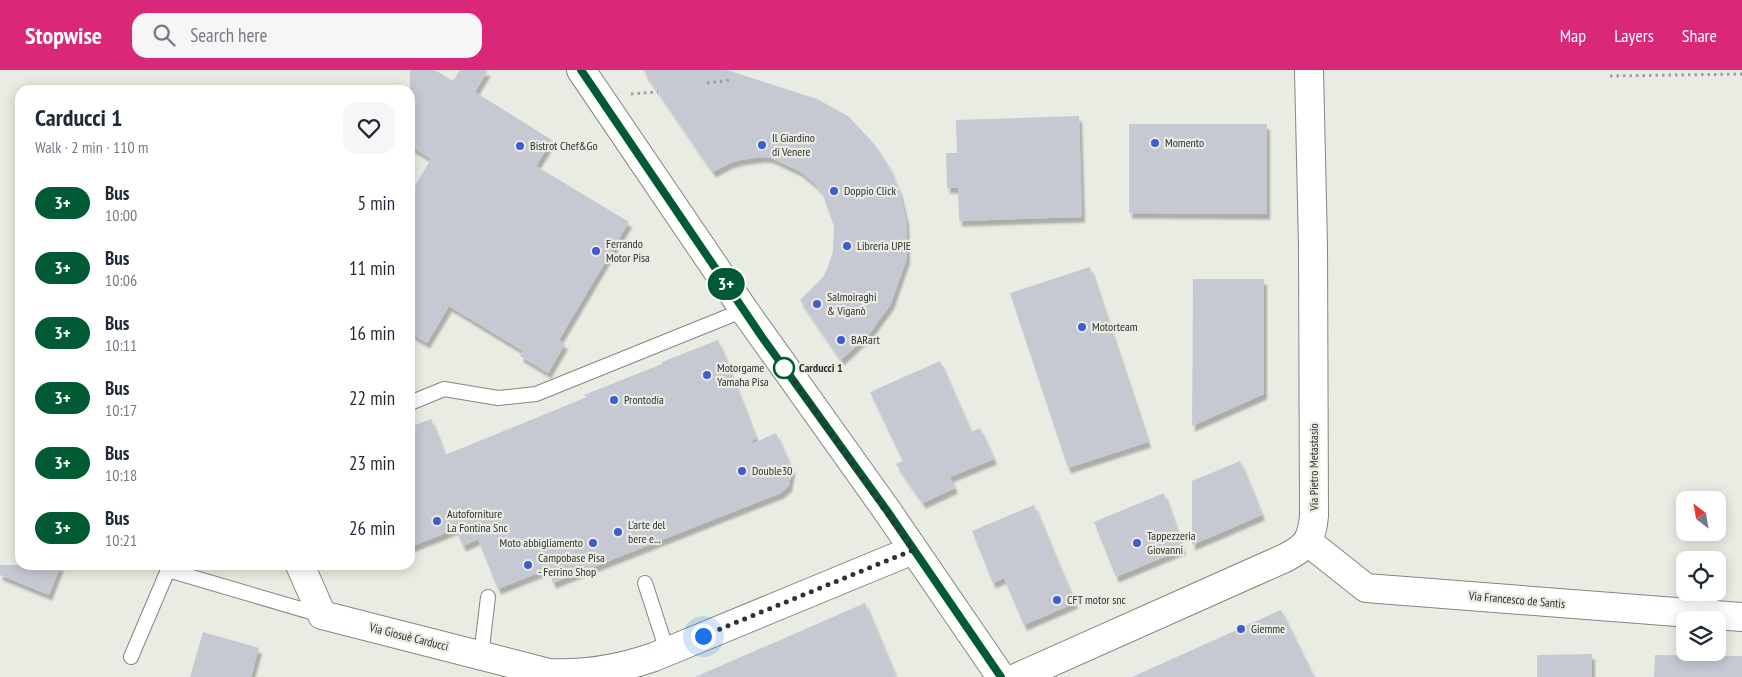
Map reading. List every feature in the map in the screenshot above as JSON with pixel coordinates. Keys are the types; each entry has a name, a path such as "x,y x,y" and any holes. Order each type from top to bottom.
{"street":[{"path":"580,70 744,310 1001,677"},
{"name":"Via Pietro Metastasio","path":"1308,542 1312,533 1314,516 1310,70"},
{"path":"1018,677 1285,558 1298,551 1308,542"},
{"name":"Via Francesco de Santis","path":"1308,542 1366,588 1742,617"},
{"name":"Via Giosuè Carducci","path":"322,615 548,675 570,674 617,668 667,651 913,550"},
{"path":"302,570 322,615"}],"lane":[{"path":"415,400 444,389 498,398 536,394 744,310"},
{"path":"130,657 168,570 322,615"},
{"path":"645,582 667,651"},
{"path":"481,656 488,597"}],"path":[{"path":"1610,76 1742,74"},
{"path":"707,84 731,80"}],"building":[{"path":"410,70 435,70 453,81 460,70 488,70 475,92 552,140 536,166 629,222 559,340 565,344 548,373 520,356 523,351 449,306 427,343 415,336 415,186 431,159 415,149 415,85 410,85"},
{"path":"643,70 727,70 817,99 848,116 875,145 889,167 899,191 906,219 907,258 891,304 869,334 841,360 800,300 823,277 833,251 834,226 822,192 799,171 771,158 762,157 741,160 730,163 713,172"},
{"path":"1079,116 1082,217 959,221 958,188 947,188 946,153 957,153 956,120"},
{"path":"1129,124 1267,124 1267,214 1129,213"},
{"path":"1090,267 1148,442 1068,468 1010,293"},
{"path":"1193,279 1264,279 1264,394 1192,426"},
{"path":"718,340 756,438 749,445 776,433 792,469 789,486 781,493 553,583 548,569 498,589 478,539 463,546 456,529 415,545 415,425 431,419 445,455 587,397 584,395 662,364 662,362"},
{"path":"940,361 971,432 980,428 994,459 950,477 955,488 923,503 896,464 903,461 870,392"},
{"path":"1240,461 1262,515 1192,545 1192,481"},
{"path":"1164,493 1183,549 1116,577 1094,522"},
{"path":"1034,505 1075,603 1024,625 1004,578 993,583 972,531"},
{"path":"0,565 15,565 15,570 59,570 49,595 0,575"},
{"path":"865,603 896,677 695,677"},
{"path":"1281,610 1314,677 1132,677"},
{"path":"203,632 259,648 251,677 190,677"},
{"path":"1592,654 1592,677 1537,677 1537,655"},
{"path":"1655,655 1676,655 1676,661 1726,661 1726,656 1742,656 1742,677 1654,677"}],"bus line":[{"name":"3+","path":"581,70 762,337 888,512 1001,677"}],"place":[{"name":"Momento","path":"1155,143"},
{"name":"Il Giardino di Venere","path":"762,145"},
{"name":"Bistrot Chef&Go","path":"520,146"},
{"name":"Doppio Click","path":"834,191"},
{"name":"Libreria UPIE","path":"847,246"},
{"name":"Ferrando Motor Pisa","path":"596,251"},
{"name":"Salmoiraghi & Viganò","path":"817,304"},
{"name":"Motorteam","path":"1082,327"},
{"name":"BARart","path":"841,340"},
{"name":"Carducci 1","path":"784,368"},
{"name":"Motorgame Yamaha Pisa","path":"707,375"},
{"name":"Prontodia","path":"614,400"},
{"name":"Double30","path":"742,471"},
{"name":"Autoforniture La Fontina Snc","path":"437,521"},
{"name":"L'arte del bere e...","path":"618,532"},
{"name":"Moto abbigliamento","path":"593,543"},
{"name":"Tappezzeria Giovanni","path":"1137,543"},
{"name":"Campobase Pisa - Ferrino Shop","path":"528,565"},
{"name":"CFT motor snc","path":"1057,600"},
{"name":"Giemme","path":"1241,629"}],"route":[{"path":"703,636 913,550 782,364 784,368"}]}
